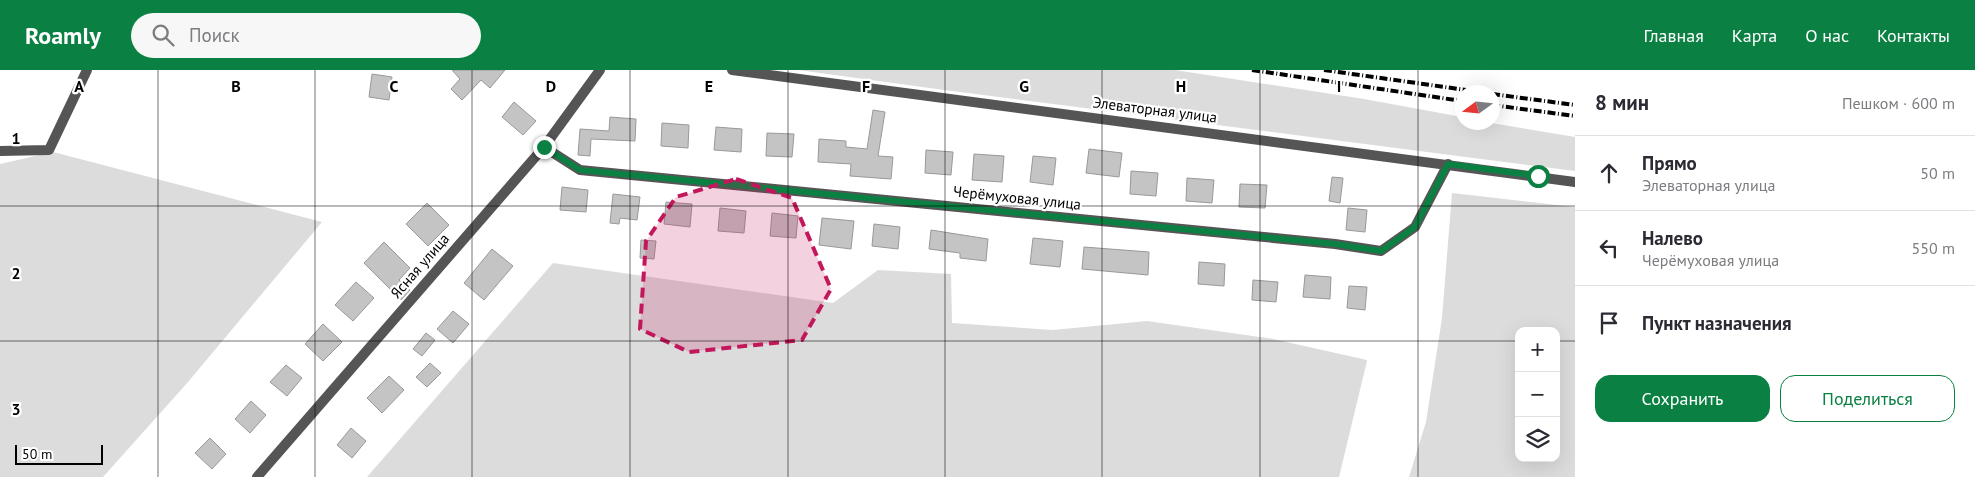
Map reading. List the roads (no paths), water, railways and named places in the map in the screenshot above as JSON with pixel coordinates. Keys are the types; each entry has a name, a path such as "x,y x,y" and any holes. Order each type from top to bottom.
{"street":[{"path":"0,151 49,150 87,70"},
{"name":"Ясная улица","path":"257,477 544,147 600,70"},
{"name":"Элеваторная улица","path":"732,70 1575,182"},
{"name":"Черёмуховая улица","path":"544,147 580,170 1325,243 1381,251 1415,227 1448,164"}],"railway":[{"path":"1252,70 1455,100"},
{"path":"1324,70 1455,88"},
{"path":"1500,95 1575,105"},
{"path":"1500,106 1575,116"}]}
